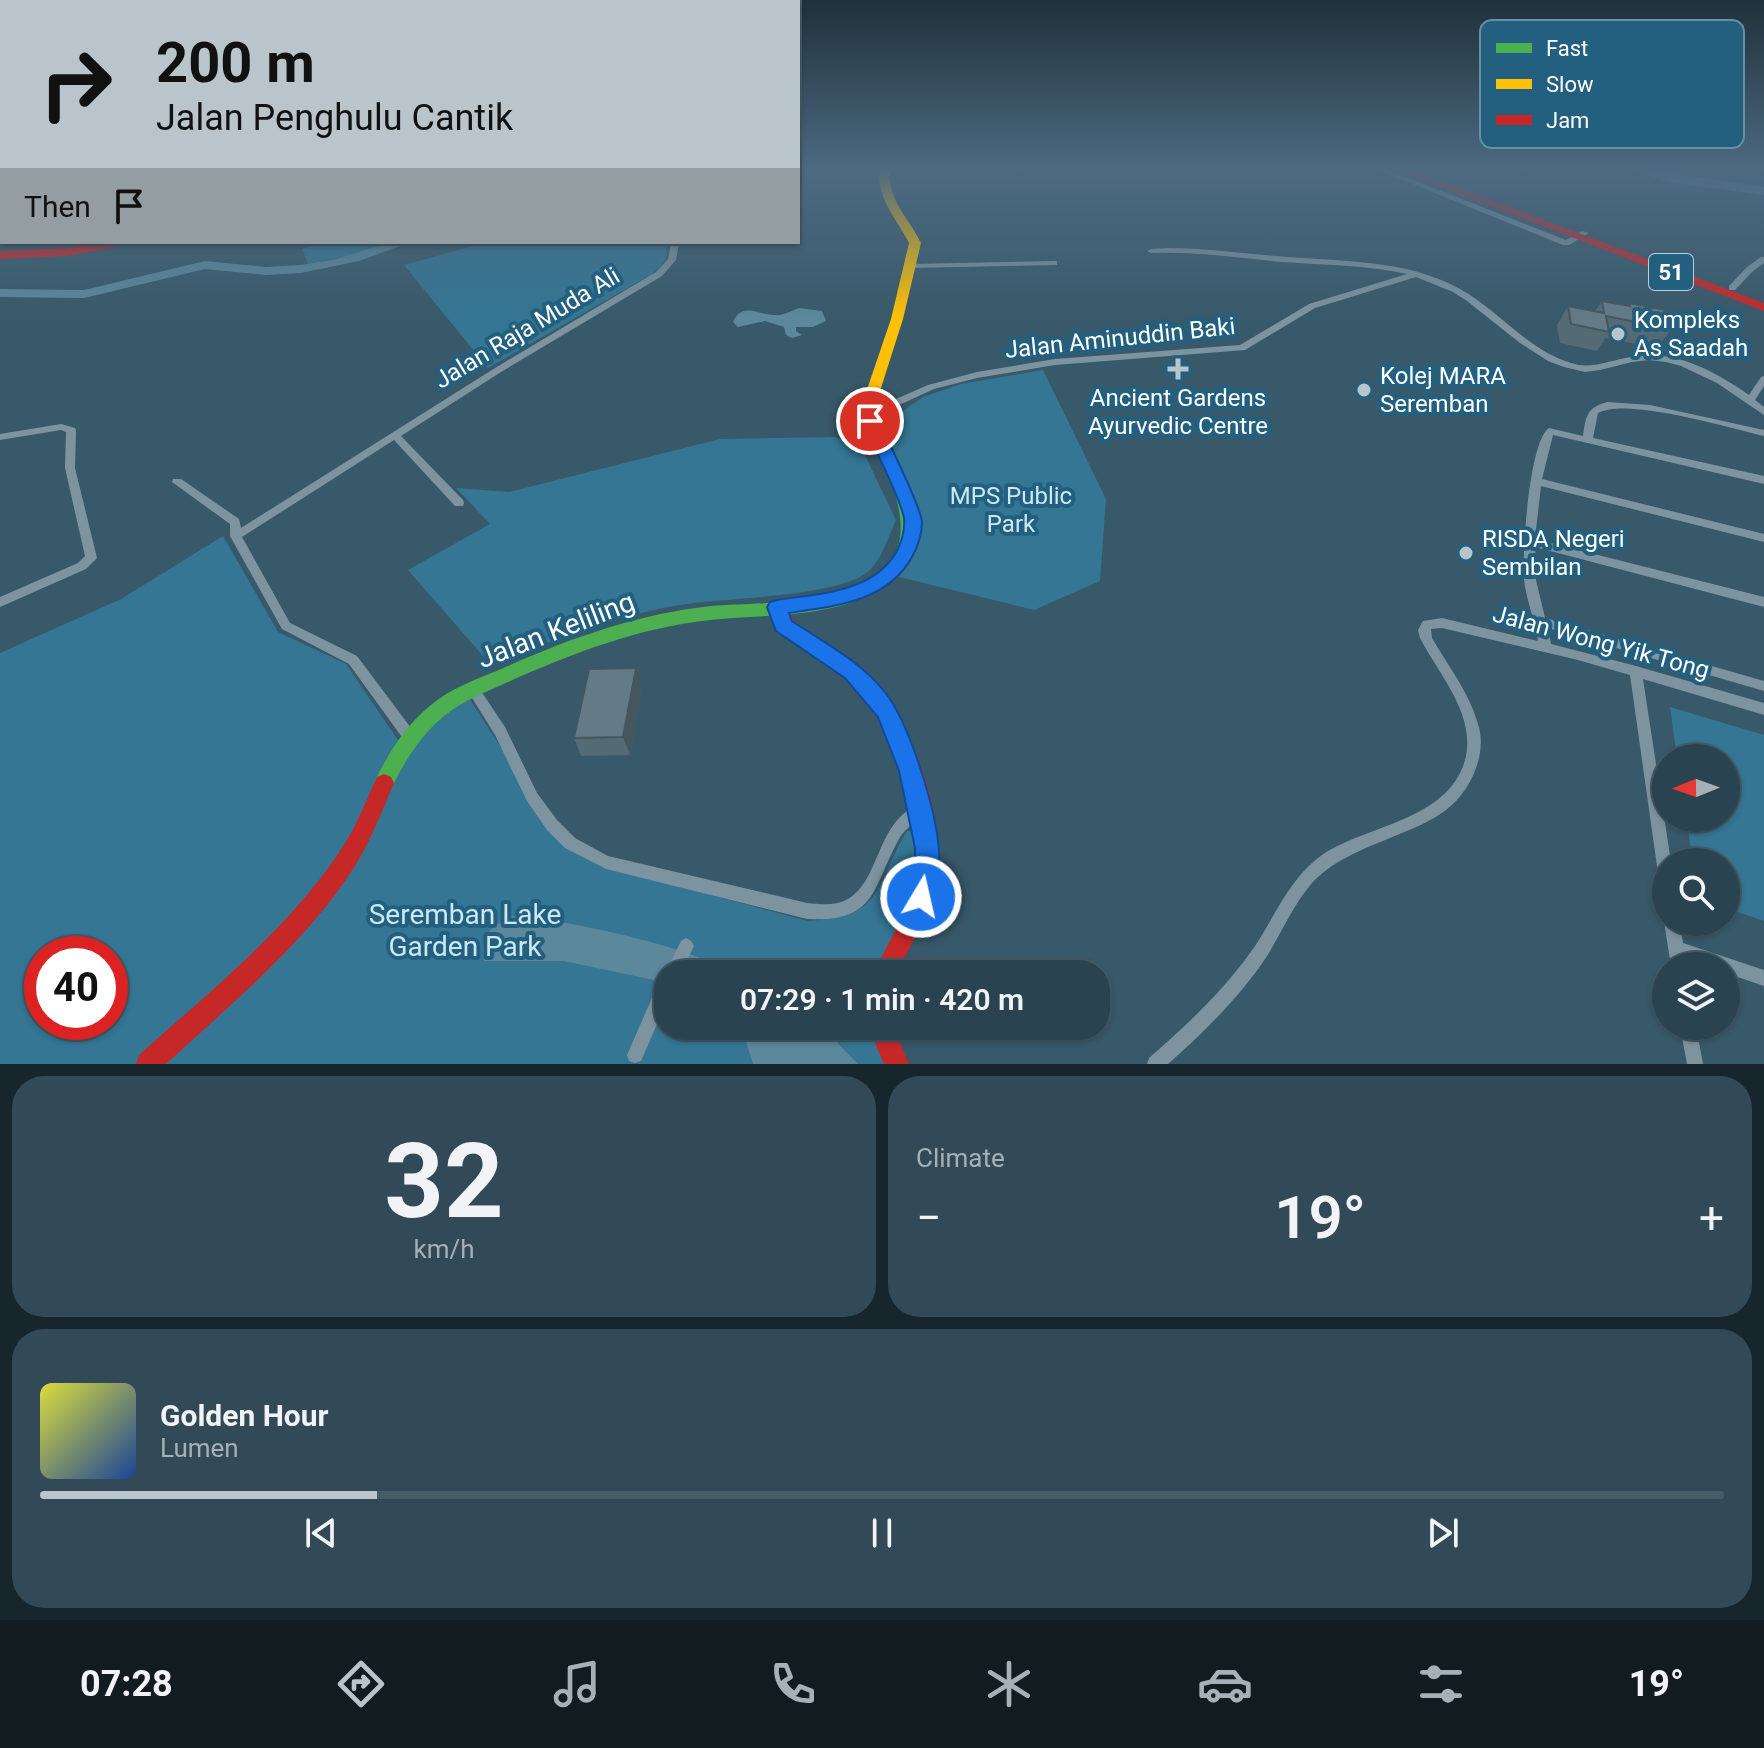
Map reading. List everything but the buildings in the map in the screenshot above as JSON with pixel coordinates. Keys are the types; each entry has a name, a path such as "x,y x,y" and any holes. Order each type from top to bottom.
{"main road":[{"path":"868,412 915,243 903,220"},
{"name":"51","path":"1518,220 1764,300"},
{"name":"51","path":"1533,220 1764,307"},
{"path":"0,262 114,244"},
{"path":"0,255 69,252"},
{"name":"Jalan Keliling","path":"148,1064 276,942 331,883 355,847 392,763 409,736 439,709 473,689 621,628 675,617 842,597 870,588 895,568 911,540 913,520 868,412"},
{"path":"777,607 783,625 853,672 877,697 898,738 919,810 927,848 927,873 921,897 892,960"},
{"path":"886,1040 897,1064"}],"street":[{"name":"Jalan Raja Muda Ali","path":"236,536 659,274 668,266 672,245"},
{"path":"1151,251 1207,249 1285,260 1378,264 1417,274 1465,295 1532,349 1551,360 1586,370 1603,369 1633,358 1670,361 1697,371 1764,412"},
{"path":"1732,288 1764,259"},
{"path":"910,266 1054,263"},
{"path":"1750,269 1764,274"},
{"name":"Jalan Aminuddin Baki","path":"868,412 883,409 931,387 977,375 1055,362 1242,348 1312,306 1417,274"},
{"path":"1750,401 1764,379"},
{"path":"1588,439 1598,407 1623,403 1764,433"},
{"path":"0,437 61,427 71,430 70,468 91,558 82,566 0,602"},
{"path":"1545,647 1543,622 1532,594 1529,541 1549,431 1764,480"},
{"path":"395,435 459,503"},
{"path":"177,482 235,522 236,536 286,626 353,660 409,736"},
{"path":"1538,482 1764,538"},
{"path":"1529,541 1764,602"},
{"path":"1543,622 1764,686"},
{"name":"Jalan Wong Yik Tong","path":"1155,1064 1210,1015 1256,957 1309,875 1353,846 1429,814 1451,799 1466,777 1474,751 1473,728 1464,702 1426,638 1427,624 1442,623 1545,647 1764,709"},
{"path":"1636,671 1661,848"},
{"path":"473,689 507,745 532,797 552,825 570,843 606,862 807,911 826,914 841,912 857,904 869,891 896,831 919,810"},
{"path":"1674,936 1677,952"},
{"path":"679,960 686,946"},
{"path":"1676,948 1764,978"},
{"path":"635,1055 654,1012"},
{"path":"1691,1040 1695,1064"}],"green space":[{"path":"317,244 392,244 308,264 302,249"},
{"path":"480,244 665,244 667,252 663,264 652,274 488,368 404,265"},
{"name":"MPS Public Park","path":"1043,370 1106,499 1100,581 1034,610 899,577 912,557 918,539 919,520 909,483 880,427 923,397 961,384"},
{"path":"835,437 862,449 896,520 882,553 871,569 858,578 838,585 668,607 591,628 491,665 408,570 490,524 456,488 509,492 720,439"},
{"path":"223,536 278,632 346,664 398,740 352,845 328,881 140,1064 0,1064 0,653 121,599"},
{"name":"Seremban Lake Garden Park","path":"467,695 553,828 601,866 808,921 852,913 865,905 882,883 907,831 915,831 917,870 913,888 882,960 654,960 654,1040 878,1040 886,1064 152,1064 300,922 400,753"},
{"path":"1670,707 1764,735 1764,921 1740,913 1740,848 1691,848 1688,832 1740,832 1740,744 1675,744"}],"shaded area":[{"path":"799,308 822,311 826,321 813,327 796,327 802,335 792,338 786,335 784,327 765,321 738,327 733,322 741,312 777,315"},
{"path":"520,914 603,930 659,944 704,960 654,960 654,980 564,961 484,961 487,935 503,921"},
{"path":"745,1040 835,1040 858,1064 753,1064"}],"waterway":[{"path":"0,293 84,294 205,265 266,271 319,267 399,244"}],"traffic: fast":[{"path":"384,783 407,744 438,710 469,691 554,654 657,621 820,603 861,592 878,583 902,558 909,528 904,495 891,464"}],"traffic: slow":[{"path":"891,464 867,410 897,319 915,243 902,220"}],"traffic: jam":[{"path":"1533,220 1764,307"},
{"path":"0,255 69,252 114,244"},
{"path":"777,607 782,619 797,637 848,669 866,686 896,734 918,791 928,848 925,886 891,960"},
{"path":"148,1064 279,943 326,890 352,852 384,783"},
{"path":"886,1040 897,1064"}],"place":[{"name":"Kompleks As Saadah","path":"1618,334"},
{"name":"Ancient Gardens Ayurvedic Centre","path":"1178,369"},
{"name":"Kolej MARA Seremban","path":"1364,390"},
{"name":"RISDA Negeri Sembilan","path":"1466,553"}],"route":[{"path":"870,421 909,506 913,520 911,540 895,568 870,588 842,597 777,607 778,618 783,625 853,672 877,697 888,714 910,771 927,848 927,873 921,897"}]}
